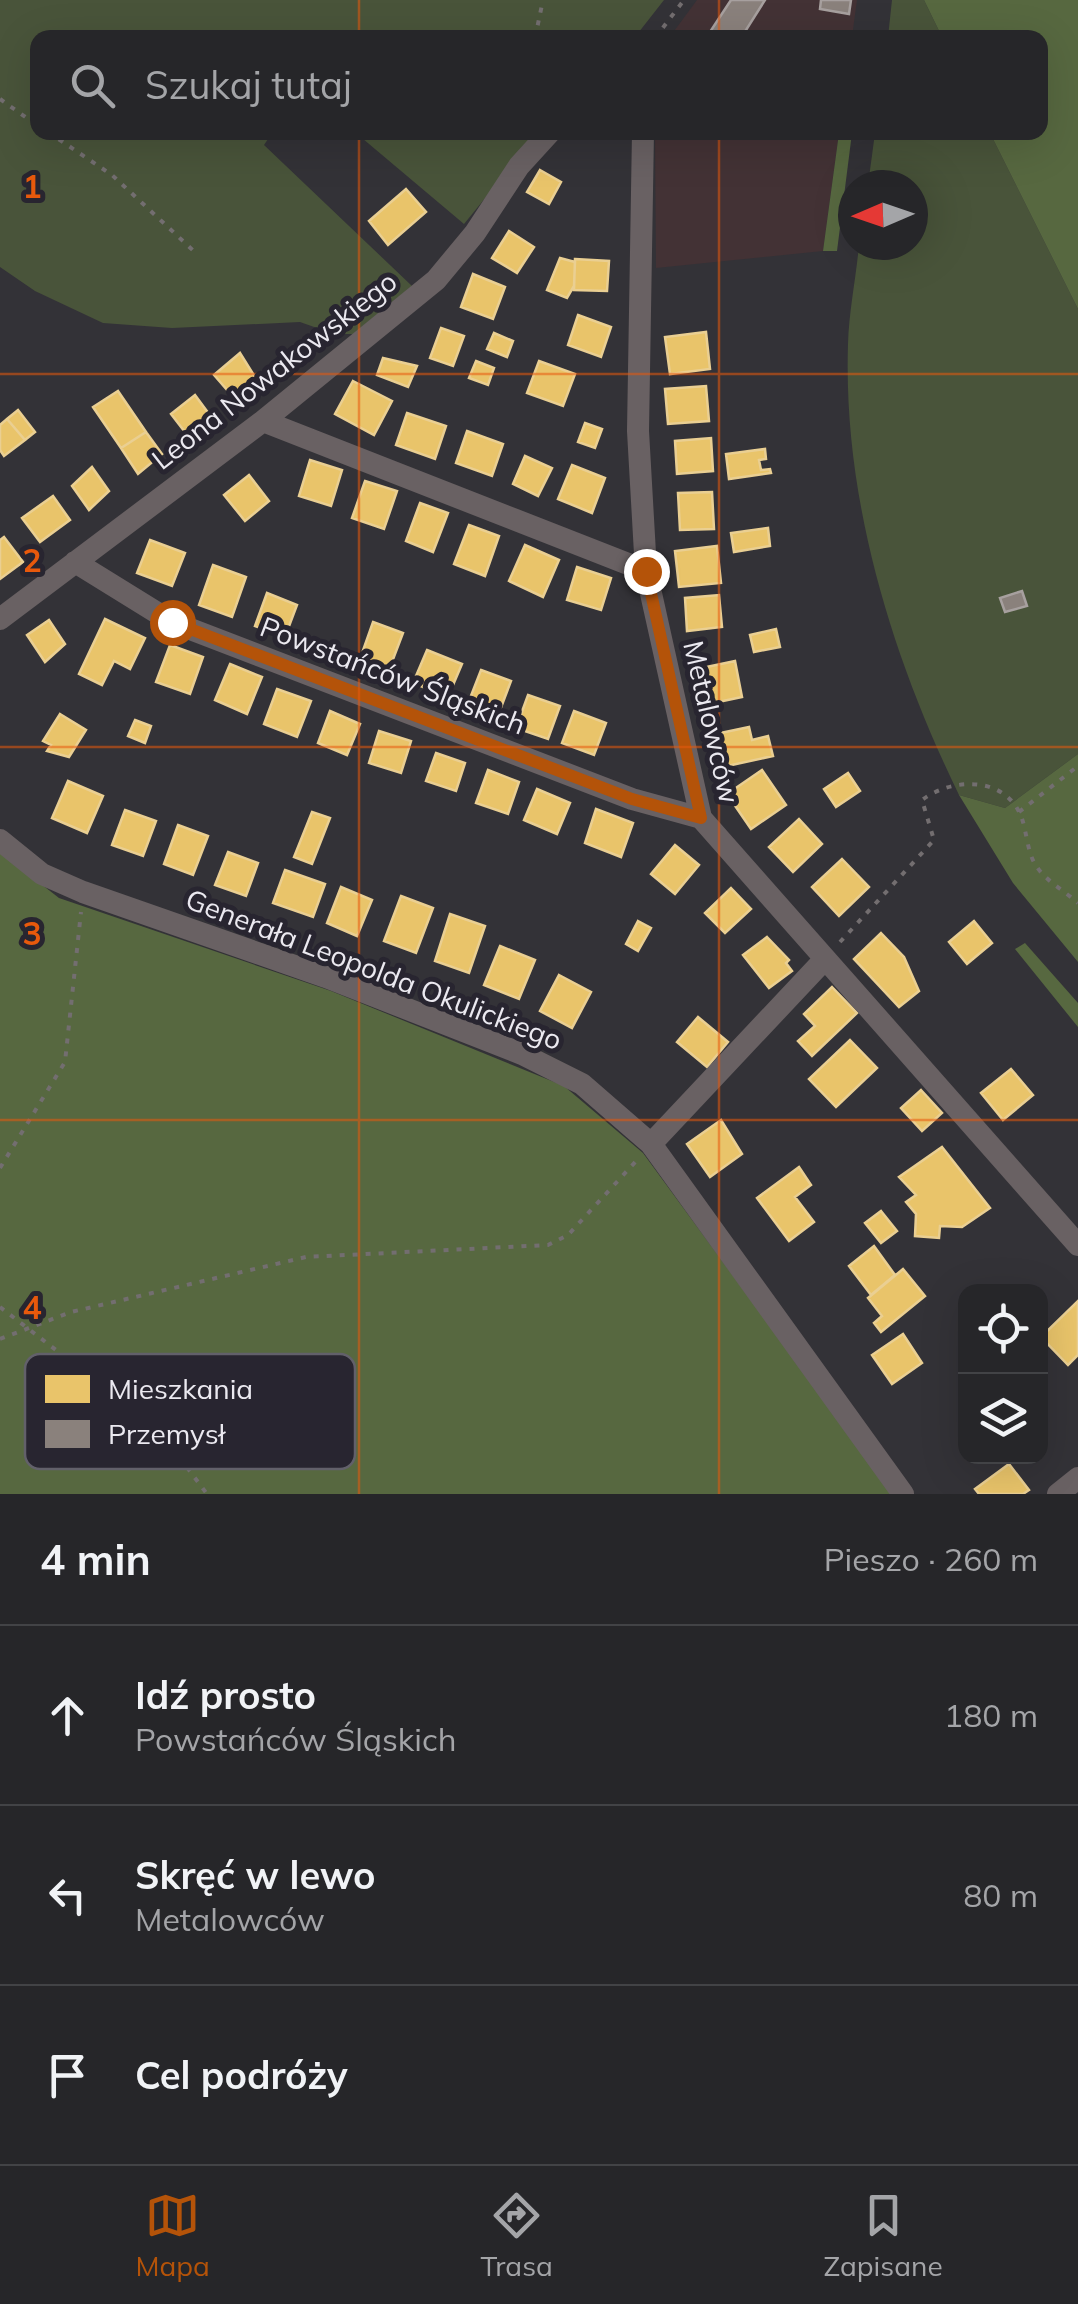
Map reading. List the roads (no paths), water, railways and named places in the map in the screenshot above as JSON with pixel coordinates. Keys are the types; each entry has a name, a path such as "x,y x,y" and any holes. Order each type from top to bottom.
{"street":[{"name":"Leona Nowakowskiego","path":"0,619 263,421 436,280 475,233 519,166 543,140"},
{"name":"Metalowców","path":"643,140 638,431 646,571 701,818 1078,1245"},
{"path":"263,421 646,571"},
{"name":"Powstańców Śląskich","path":"75,562 172,622 632,799 701,818"},
{"name":"Generała Leopolda Okulickiego","path":"0,840 42,874 83,892 326,977 522,1054 582,1084 651,1144 903,1494"},
{"path":"651,1144 824,960"},
{"path":"1058,1494 1078,1478"}]}
